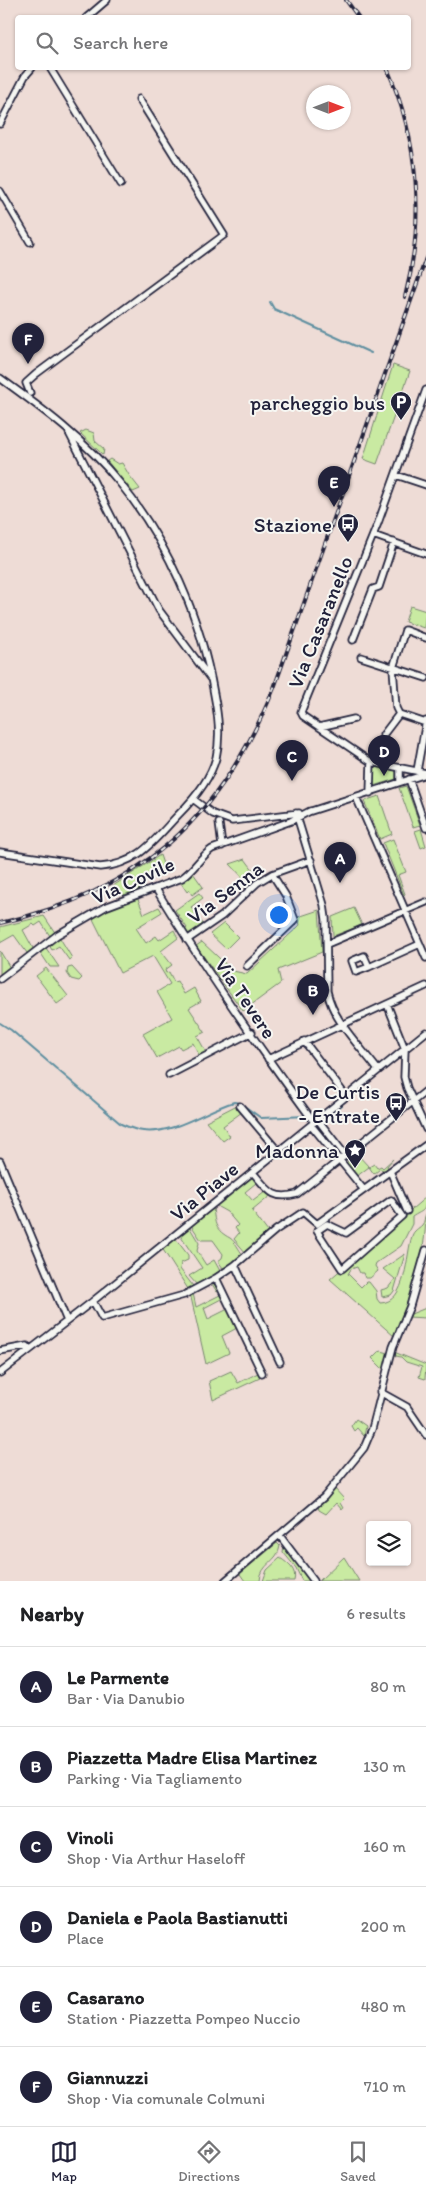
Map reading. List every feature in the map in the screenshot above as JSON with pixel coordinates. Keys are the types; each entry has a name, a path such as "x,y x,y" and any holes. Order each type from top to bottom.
{"street":[{"path":"89,15 104,1"},
{"path":"0,124 24,76 30,70"},
{"path":"51,70 121,184"},
{"path":"30,393 26,382 224,235 139,99"},
{"path":"0,191 30,242"},
{"path":"0,378 65,427 120,483 159,541 188,599 200,634 212,681 219,725 217,750 210,775 193,799 142,853 130,861 116,865 93,866 0,852"},
{"path":"426,393 373,535 426,554"},
{"path":"65,427 159,610 212,681"},
{"path":"396,475 426,485"},
{"name":"Via Casaranello","path":"371,762 304,716 302,709 373,535"},
{"path":"354,640 373,589 379,587 394,542"},
{"path":"417,771 426,722 399,714 396,708 393,668 406,630 426,638"},
{"path":"361,657 426,678"},
{"path":"384,764 383,735 399,714"},
{"path":"319,727 354,720"},
{"path":"370,793 371,762 426,773"},
{"path":"400,768 400,782"},
{"name":"Via Covile","path":"0,979 57,935 105,907 156,889 192,871 205,854 310,811 370,793 426,773"},
{"path":"409,778 426,828"},
{"path":"356,797 426,958"},
{"path":"193,799 213,814 232,821 297,816 324,905 327,944 327,991 330,1004 342,1024 378,1070"},
{"path":"219,823 222,846"},
{"name":"Via Senna","path":"187,940 222,916 257,882 272,874 311,860"},
{"path":"247,966 295,920 286,896 272,874"},
{"name":"Via Tevere","path":"156,889 187,940 252,1032 268,1059 314,1122"},
{"path":"327,944 426,902"},
{"path":"369,967 420,944"},
{"path":"268,1059 426,986"},
{"path":"387,1004 405,1049 404,1078 426,1129"},
{"path":"169,1075 252,1032"},
{"name":"Via Piave","path":"0,1373 93,1301 426,1032"},
{"path":"304,1041 346,1096"},
{"path":"255,1175 269,1192 280,1196 297,1194 426,1091"},
{"path":"240,1106 278,1151"},
{"path":"314,1122 346,1156"},
{"path":"314,1122 340,1160 364,1190"},
{"path":"93,1301 102,1318 184,1295 216,1278 235,1265 276,1230 302,1212 316,1224 426,1144"},
{"path":"0,1161 67,1321"},
{"path":"390,1172 407,1211"},
{"path":"391,1200 402,1216 342,1269 317,1231 327,1224 346,1233 391,1200"},
{"path":"225,1581 324,1497 364,1448 372,1429 393,1347 410,1306 426,1250"},
{"path":"235,1265 280,1362"},
{"path":"216,1278 262,1373"},
{"path":"0,1351 27,1346 30,1349"},
{"path":"380,1392 407,1407 426,1435"},
{"path":"280,1536 314,1581"}],"green space":[{"path":"393,365 410,371 377,464 363,459"},
{"path":"86,430 94,433 95,441 104,449 103,455 80,433"},
{"path":"110,459 118,464 122,463 140,489 133,492 107,461"},
{"path":"410,606 426,611 424,628 405,622"},
{"path":"378,767 396,770 396,779 373,786 373,772"},
{"path":"406,786 420,825 413,827 399,788"},
{"path":"379,796 392,834 380,839 364,801"},
{"path":"421,829 426,846 421,848 415,831"},
{"path":"393,839 406,872 398,875 404,895 383,843"},
{"path":"160,855 164,867 137,881 141,890 123,895 110,888"},
{"path":"245,859 257,875 248,883 230,864"},
{"path":"193,873 203,887 192,895 189,890 187,892 181,883"},
{"path":"199,893 203,898 191,907 203,924 188,934 185,930 187,928 175,910"},
{"path":"138,899 144,914 159,907 162,912 136,928 146,943 156,936 159,940 174,930 178,938 161,951 172,965 165,970 166,973 169,972 174,982 177,981 184,994 194,988 201,1001 189,1008 205,1032 197,1036 206,1052 199,1055 193,1043 181,1049 179,1046 157,1058 143,1034 172,1018 157,992 170,984 153,956 120,973 92,917 115,905"},
{"path":"354,908 362,925 333,936 332,917"},
{"path":"319,910 322,952 278,970 281,983 243,1011 196,946 202,942 233,971 247,974 300,925 298,917"},
{"path":"44,916 56,934 50,936 41,922 23,930 34,950 15,965 27,953 14,935 0,943 0,927"},
{"path":"224,923 238,937 226,949 210,934"},
{"path":"60,938 72,958 69,960 59,946 52,950 49,945"},
{"path":"46,948 59,967 50,967 40,952"},
{"path":"0,951 10,968 0,975"},
{"path":"72,967 82,978 79,981 71,979 67,973 68,968"},
{"path":"46,968 68,996 57,1004 36,976"},
{"path":"237,1105 242,1112 223,1126 230,1136 223,1141 206,1121"},
{"path":"357,1154 369,1167 357,1176 346,1163"},
{"path":"393,1159 387,1166 388,1168 385,1170 380,1169 374,1174 369,1167 374,1164 377,1168 381,1166 383,1168"},
{"path":"252,1176 256,1183 245,1192 253,1201 265,1192 270,1196 252,1211 268,1232 246,1253 234,1239 239,1233 235,1228 238,1225 217,1204"},
{"path":"426,1197 424,1209 412,1217 412,1224 401,1246 376,1263 375,1266 378,1271 370,1278 365,1278 357,1267 351,1269 348,1274 361,1287 366,1282 369,1282 376,1291 377,1299 380,1303 389,1301 396,1295 400,1287 412,1236 423,1224 426,1214 420,1261 395,1337 330,1279"},
{"path":"213,1208 215,1222 219,1229 234,1241 243,1255 226,1268 223,1268 218,1261 222,1258 223,1254 213,1240 201,1240 191,1225"},
{"path":"190,1228 199,1243 197,1251 206,1265 214,1260 220,1271 197,1285 189,1276 202,1268 181,1237 181,1233"},
{"path":"175,1238 188,1255 188,1260 181,1263 180,1269 193,1286 188,1289 162,1248"},
{"path":"405,1254 394,1291 391,1295 382,1297 381,1290 388,1288 395,1279 383,1269"},
{"path":"215,1280 220,1291 217,1292 212,1284 193,1293 196,1307 222,1294 223,1298 204,1308 208,1319 228,1309 237,1328 222,1336 229,1353 206,1364 190,1293"},
{"path":"426,1308 426,1318 408,1317 411,1314"},
{"path":"381,1351 389,1353 384,1370 372,1358"},
{"path":"394,1352 426,1365 425,1379 419,1377 422,1367 406,1362 401,1357 396,1356"},
{"path":"231,1371 238,1383 258,1373 260,1378 213,1400 209,1381"},
{"path":"356,1419 366,1426 364,1436 357,1428 354,1431 351,1426"},
{"path":"334,1488 344,1499 340,1503 343,1508 342,1510 336,1503 326,1514 319,1510 318,1506"},
{"path":"277,1543 280,1546 279,1551 263,1571 260,1581 245,1581 240,1574"},
{"path":"284,1545 311,1581 302,1581 296,1568 283,1552"},
{"path":"344,1557 359,1581 319,1581"},
{"path":"280,1558 293,1570 294,1581 263,1581 267,1570"}],"waterway":[{"path":"270,302 274,309 371,353"},
{"path":"0,1023 11,1030 121,1124 134,1129 154,1131 178,1126 234,1102 240,1103 261,1118 307,1116"},
{"path":"326,1118 342,1105"}],"railway":[{"path":"346,0 357,15"},
{"path":"388,70 406,124 416,181 415,239 405,297"},
{"path":"0,923 50,909 94,892 134,870 169,843 201,812 228,776 253,734 274,688 426,258"}],"place":[{"name":"Giannuzzi","path":"28,364"},
{"name":"parcheggio bus","path":"401,421"},
{"name":"Casarano","path":"334,507"},
{"name":"Stazione","path":"348,543"},
{"name":"Daniela e Paola Bastianutti","path":"384,776"},
{"name":"Vinoli","path":"292,781"},
{"name":"Le Parmente","path":"340,883"},
{"name":"Piazzetta Madre Elisa Martinez","path":"313,1015"},
{"name":"De Curtis - Entrate","path":"396,1122"},
{"name":"Madonna","path":"355,1169"}]}
